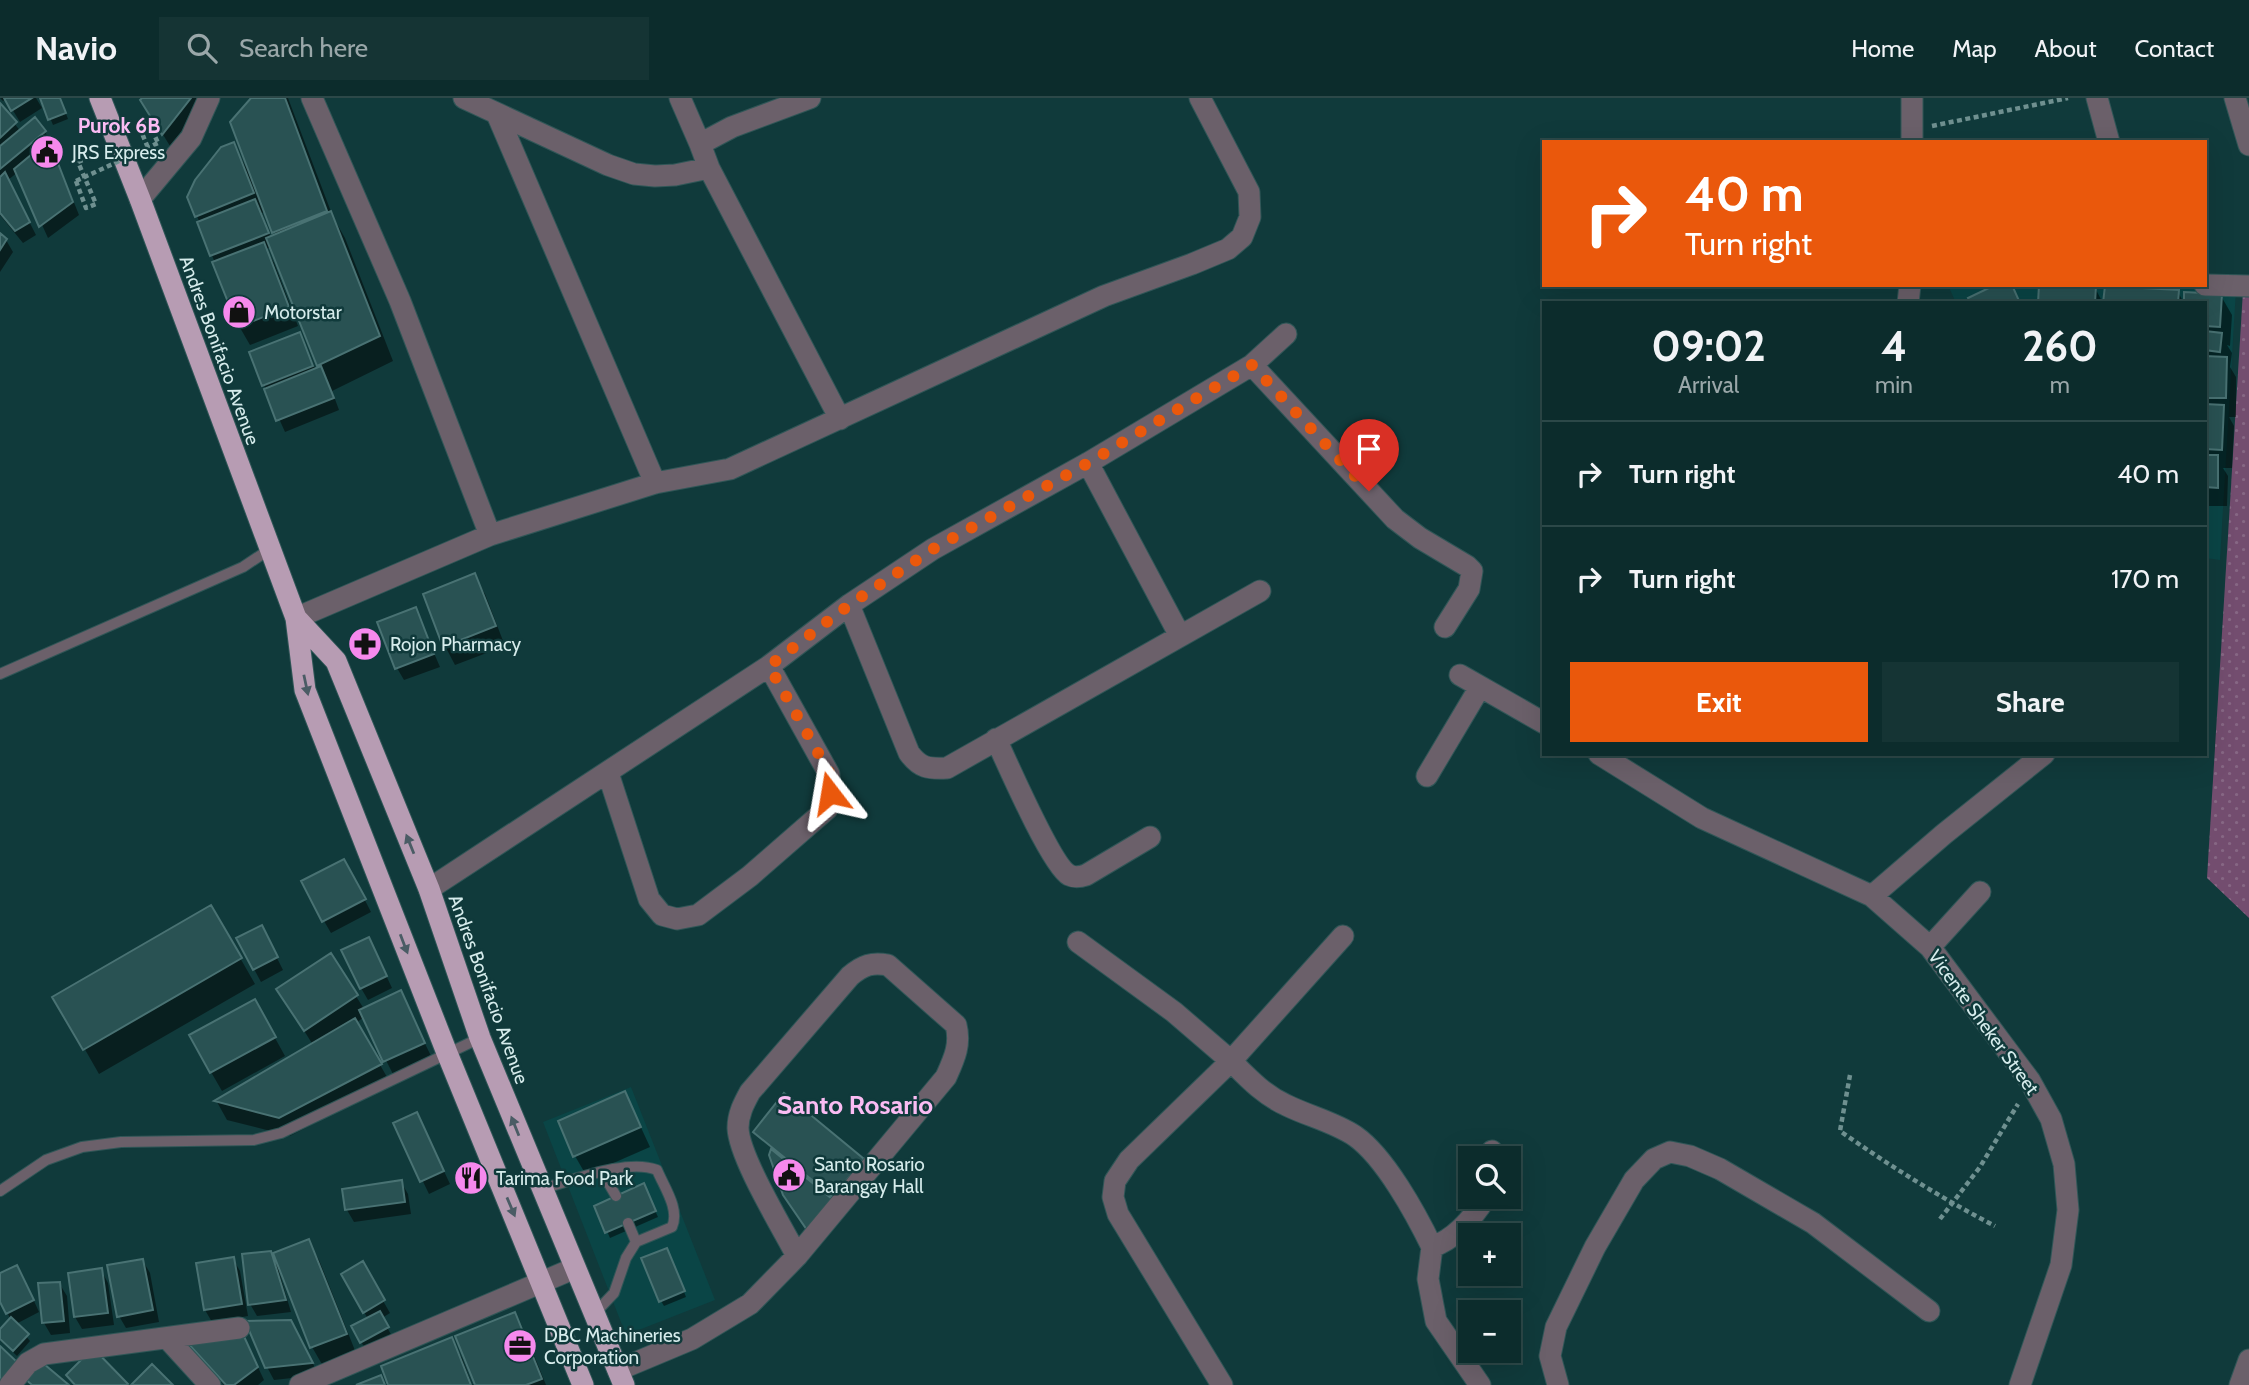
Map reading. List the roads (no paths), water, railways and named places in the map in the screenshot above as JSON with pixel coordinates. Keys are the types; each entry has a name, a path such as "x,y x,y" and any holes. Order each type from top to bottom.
{"highway":[{"name":"Andres Bonifacio Avenue","path":"100,98 296,618 305,690 447,1053 583,1385"},
{"name":"Andres Bonifacio Avenue","path":"296,618 336,661 429,890 480,1038 621,1377"}],"street":[{"path":"140,199 191,138 209,98"},
{"path":"312,98 400,301 490,535"},
{"path":"464,98 608,165 634,174 675,175 709,168"},
{"path":"680,98 709,168 840,419"},
{"path":"700,144 732,128 810,98"},
{"path":"296,618 490,535 655,483 730,469 1104,296 1228,249 1242,237 1250,217 1250,192 1200,98"},
{"path":"1912,98 1912,135"},
{"path":"2097,98 2108,140"},
{"path":"2235,98 2249,145"},
{"path":"497,114 655,483"},
{"path":"2207,285 2249,286"},
{"path":"429,890 769,666 849,605 933,549 1088,463 1252,365 1286,334"},
{"path":"1252,365 1395,519 1472,571 1469,589 1445,627"},
{"path":"1088,463 1179,634"},
{"path":"849,605 909,752 918,765 930,769 947,768 1179,634 1260,591"},
{"path":"608,773 649,899 662,915 677,919 698,915 750,876 828,808 830,774 769,666"},
{"path":"1460,675 1542,722"},
{"path":"1427,776 1480,687"},
{"path":"996,739 1050,851 1068,875 1086,875 1150,837"},
{"name":"Vicente Sheker Street","path":"1602,756 1702,818 1872,896 1930,947 2030,1081 2051,1119 2064,1164 2068,1210 2061,1265 2020,1385"},
{"path":"1872,896 2042,756"},
{"path":"1930,947 1980,892"},
{"path":"1222,1385 1118,1214 1113,1197 1115,1181 1129,1160 1231,1061 1343,936"},
{"path":"1078,942 1174,1012 1231,1061 1257,1088 1284,1105 1352,1135 1368,1146 1419,1220 1432,1247 1428,1279 1436,1321 1480,1385"},
{"path":"621,1377 750,1304 797,1256 946,1077 957,1054 959,1035 956,1025 888,965 877,962 862,966 850,976 750,1092 741,1107 738,1126 742,1148 797,1256"},
{"path":"1558,1385 1550,1356 1556,1328 1595,1247 1634,1180 1654,1158 1670,1152 1690,1156 1720,1169 1813,1223 1929,1311"},
{"path":"1432,1247 1447,1241 1476,1209"},
{"path":"300,1385 575,1268"},
{"path":"10,1385 27,1363 44,1354 239,1328"},
{"path":"167,1338 211,1385"},
{"path":"2240,1385 2249,1360"}],"lane":[{"path":"0,674 243,567 270,549"},
{"path":"0,1191 46,1160 82,1147 121,1142 254,1140 281,1133 480,1038"},
{"path":"541,1189 633,1165 657,1170 676,1218 671,1227 636,1242 626,1258 614,1293 595,1313"},
{"path":"602,1172 616,1196"},
{"path":"628,1223 636,1242"}],"place":[{"name":"JRS Express","path":"47,152"},
{"name":"Motorstar","path":"239,312"},
{"name":"Rojon Pharmacy","path":"365,644"},
{"name":"Santo Rosario Barangay Hall","path":"789,1175"},
{"name":"Tarima Food Park","path":"471,1178"},
{"name":"DBC Machineries Corporation","path":"520,1346"}],"district":[{"name":"Purok 6B","path":"119,126"},
{"name":"Santo Rosario","path":"855,1105"}]}
